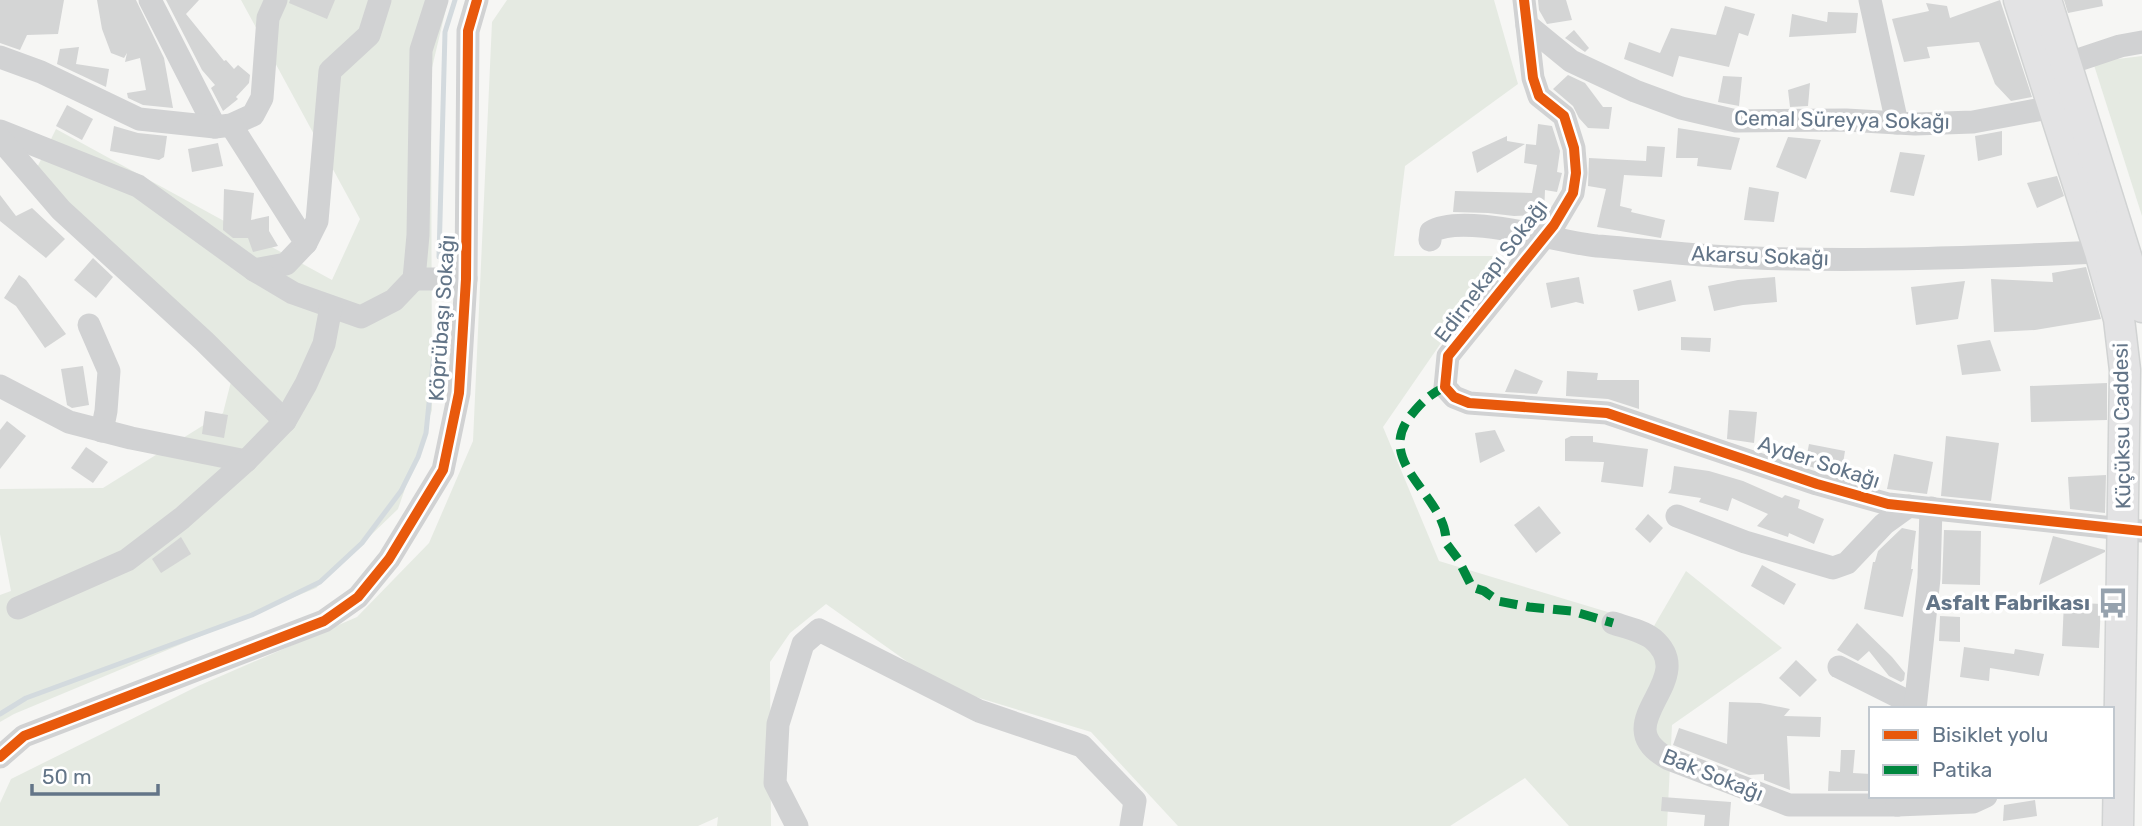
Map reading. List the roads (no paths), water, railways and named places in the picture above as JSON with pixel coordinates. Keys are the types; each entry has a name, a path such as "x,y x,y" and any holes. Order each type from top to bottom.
{"main road":[{"name":"Küçüksu Caddesi","path":"2019,0 2054,68 2142,307"},
{"name":"Küçüksu Caddesi","path":"2046,0 2054,68"},
{"name":"Küçüksu Caddesi","path":"2065,102 2100,252 2119,319 2125,370 2124,401 2135,528 2116,763 2118,826"}],"street":[{"path":"150,0 201,95 306,243"},
{"path":"0,57 41,72 139,118 223,126 253,115 262,98 268,18 276,0"},
{"path":"254,270 286,264 306,243 317,222 330,71 369,35 380,0"},
{"name":"Köprübaşı Sokağı","path":"0,131 138,186 254,270 293,293 361,317 394,300 414,279 418,235 421,50 437,0"},
{"name":"Köprübaşı Sokağı","path":"0,757 24,736 324,621 358,597 389,559 443,470 459,393 466,279 468,31 477,0"},
{"name":"Edirnekapı Sokağı","path":"1510,406 1469,403 1454,397 1445,387 1448,356 1544,237 1573,192 1576,173 1574,148 1564,116 1539,96 1533,78 1524,0"},
{"path":"1870,0 1897,123"},
{"name":"Cemal Süreyya Sokağı","path":"1527,25 1571,61 1635,91 1681,108 1736,121 1973,122 2065,102"},
{"path":"2054,68 2120,46 2142,42"},
{"path":"0,139 61,210 204,341 285,421"},
{"name":"Akarsu Sokağı","path":"1430,240 1431,232 1440,227 1457,225 1491,227 1578,244 1754,258 1998,256 2100,252"},
{"name":"Köprübaşı Sokağı","path":"414,279 466,279"},
{"path":"18,608 127,560 182,517 246,461 285,421 306,384 324,344 331,307"},
{"path":"89,325 109,372 102,431"},
{"path":"0,386 69,422 246,461"},
{"name":"Ayder Sokağı","path":"1510,406 1607,413 1817,484 1888,504 2135,528"},
{"path":"1677,516 1745,542 1833,568 1847,562 1884,524 1920,507 1929,578 1915,707 1839,667"},
{"name":"Bak Sokağı","path":"1613,622 1651,637 1665,655 1668,673 1647,713 1647,743 1654,751 1669,759 1789,805 1898,801 1973,802 1982,798"},
{"path":"797,826 775,783 778,724 803,644 819,630 979,711 1082,746 1135,802 1130,826"}],"waterway":[{"path":"439,257 445,32 455,0"},
{"path":"0,714 26,698 252,615 320,582 362,543 401,491 418,457 426,433 434,354"}],"place":[{"name":"Asfalt Fabrikası","path":"2113,603"}]}
